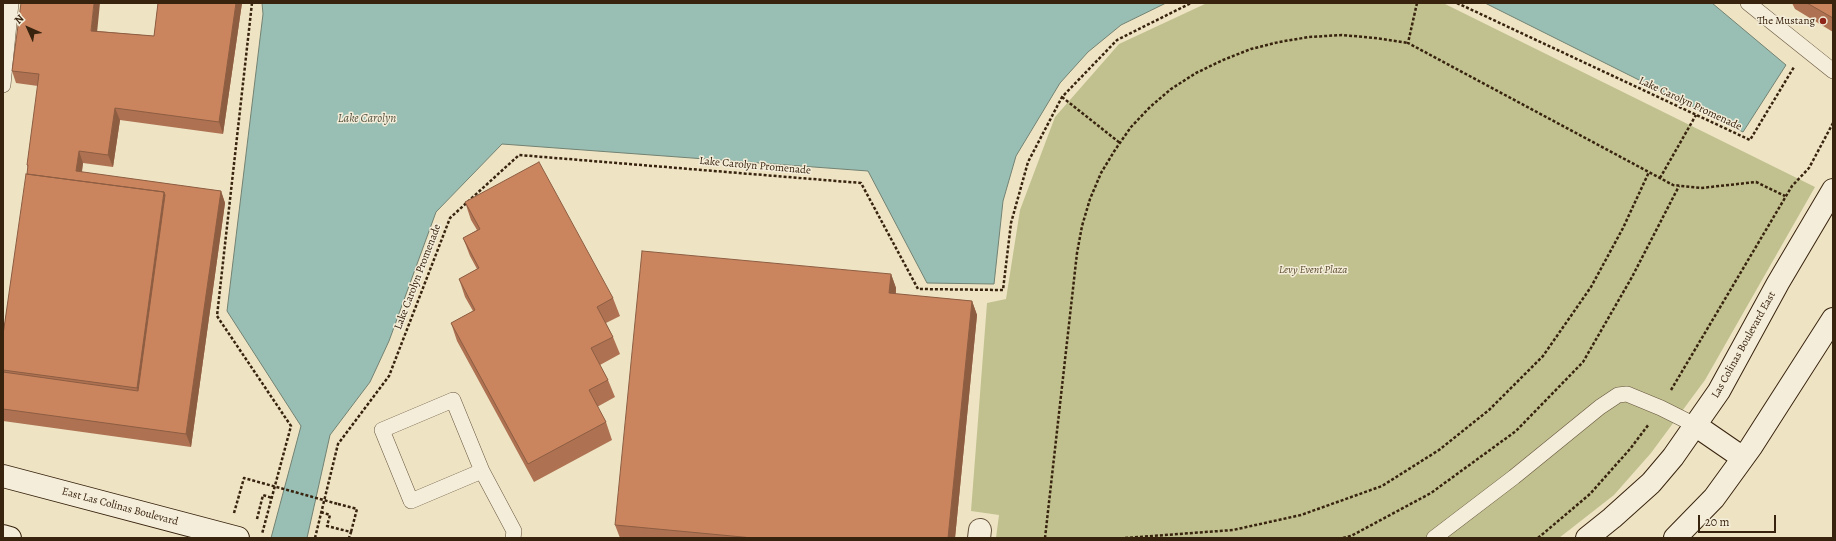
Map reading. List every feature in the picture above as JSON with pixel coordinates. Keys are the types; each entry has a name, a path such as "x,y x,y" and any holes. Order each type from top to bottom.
{"main road":[{"name":"Las Colinas Boulevard East","path":"1587,538 1651,483 1673,457 1695,426 1719,391 1778,283 1833,190"},
{"path":"1675,538 1714,498 1743,458 1833,319"},
{"path":"1695,426 1743,458"},
{"name":"East Las Colinas Boulevard","path":"3,476 238,538"},
{"path":"3,536 10,538"}],"lane":[{"path":"3,85 11,3"},
{"path":"1748,3 1833,71"},
{"path":"1434,538 1514,477 1600,407 1618,395 1627,394 1661,408 1695,426"},
{"path":"482,471 411,501 382,430 453,400 482,471 514,531 513,538"}],"path":[{"path":"252,3 217,316 291,426 262,538"},
{"name":"Lake Carolyn Promenade","path":"315,538 338,444 389,376 450,218 519,155 862,183 918,289 1003,290 1012,223 1028,162 1062,97 1117,40 1191,3"},
{"path":"1408,43 1417,3"},
{"name":"Lake Carolyn Promenade","path":"1456,3 1750,140 1796,64"},
{"path":"1045,538 1078,246 1090,199 1101,173 1131,127 1150,107 1171,89 1209,66 1251,49 1309,37 1342,35 1408,43 1673,185 1701,188 1756,182 1785,196"},
{"path":"1062,97 1120,143"},
{"path":"1660,178 1696,116"},
{"path":"1538,538 1590,494 1630,449 1661,408 1785,196 1809,168 1833,123"},
{"path":"1125,538 1233,530 1302,515 1382,486 1439,450 1489,410 1543,356 1591,287 1623,228 1649,172"},
{"path":"1343,538 1351,536 1431,493 1516,431 1583,362 1632,277 1679,186"},
{"path":"234,513 244,478 357,509 349,538"},
{"path":"256,519 263,495 272,498"},
{"path":"321,512 330,515 327,526 351,532"}],"green space":[{"name":"Levy Event Plaza","path":"1207,3 1443,3 1815,187 1705,380 1651,453 1614,495 1559,538 996,538 999,515 971,511 987,303 1006,299 1020,210 1055,117 1119,44"}],"water":[{"name":"Lake Carolyn","path":"262,3 1166,3 1121,25 1088,52 1060,83 1016,156 1003,201 994,284 927,283 868,171 502,144 436,212 389,341 370,382 330,435 307,538 271,538 301,426 227,311 263,14"},
{"path":"1485,3 1712,3 1786,65 1743,132"}],"building":[{"path":"21,3 94,3 91,31 154,36 158,3 236,3 219,122 115,108 108,155 79,151 76,171 221,191 186,434 3,409 3,372 138,391 165,195 164,192 27,174 39,74 12,71"},
{"path":"1807,3 1833,3 1833,18"},
{"path":"539,162 613,298 597,307 613,337 591,348 608,380 589,390 606,422 528,464 451,323 475,310 459,279 479,268 463,238 480,229 465,202"},
{"path":"26,174 164,192 137,388 3,370 3,335"},
{"path":"642,251 891,274 889,293 972,301 948,538 753,538 615,525"}],"place":[{"name":"The Mustang","path":"1823,21"}]}
